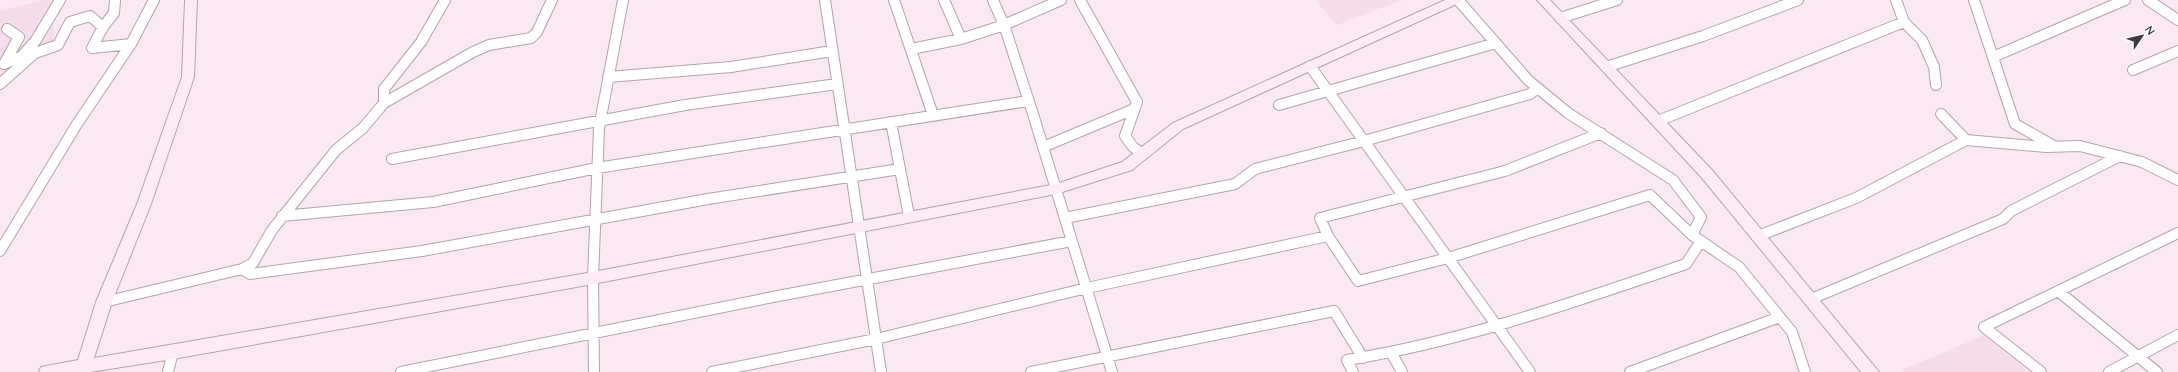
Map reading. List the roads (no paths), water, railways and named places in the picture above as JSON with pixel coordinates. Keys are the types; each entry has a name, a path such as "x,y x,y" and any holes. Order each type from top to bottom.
{"street":[{"path":"7,29 19,37 4,64 22,56 36,40 60,0"},
{"path":"115,0 114,14 103,27 92,48 131,44"},
{"path":"0,251 77,124 131,44 154,0"},
{"path":"83,369 104,302 144,204 188,77 191,0"},
{"path":"384,102 384,89 421,42 445,0"},
{"path":"104,302 242,269 252,263 282,216 336,150 363,128 384,102 489,45 531,38 537,32 552,0"},
{"path":"594,372 593,278 600,119 623,0"},
{"path":"825,0 881,372"},
{"path":"894,0 933,115"},
{"path":"944,0 961,39"},
{"path":"993,0 1004,25 1112,372"},
{"path":"911,49 961,39 1004,25 1061,0"},
{"path":"1080,0 1137,102 1125,136 1133,147 1143,154"},
{"path":"47,372 83,369 593,278 859,225 1056,189 1127,166 1178,126 1457,0 1528,80 1568,113 1672,180 1701,217 1696,238 1686,264 1498,328 1392,354 1348,360 1353,372"},
{"path":"1534,0 1699,177 1860,372"},
{"path":"1542,0 1707,174 1872,372"},
{"path":"1560,18 1617,0"},
{"path":"1606,67 1703,36 1798,0"},
{"path":"1896,0 1904,22 1922,40 1934,67 1936,85"},
{"path":"1974,0 2015,124 2055,147"},
{"path":"1993,57 2125,0"},
{"path":"2148,0 2178,20"},
{"path":"0,84 35,53 58,45 70,22 90,16 103,27"},
{"path":"1658,121 1904,22"},
{"path":"1279,105 1496,43"},
{"path":"608,77 731,67 832,51"},
{"path":"2133,70 2178,51"},
{"path":"1310,66 1530,372"},
{"path":"392,159 600,119 685,105 837,84"},
{"path":"1065,218 1235,184 1255,169 1364,141 1530,94 1538,88"},
{"path":"282,216 433,202 597,168 1028,101"},
{"path":"1043,148 1134,109"},
{"path":"1941,114 1966,140"},
{"path":"891,122 909,216"},
{"path":"1600,133 1505,171 1320,218 1328,236 1358,281 1448,258 1650,195 1696,238 1739,267 1792,332 1805,372"},
{"path":"1758,236 1856,198 1966,140 2023,146 2080,146 2142,162 2178,180"},
{"path":"1811,299 2003,219 2011,211 2120,156"},
{"path":"242,269 250,274 294,270 411,253 596,219 900,169"},
{"path":"2040,372 1984,327 2178,233"},
{"path":"712,372 876,339 1087,288 1328,236"},
{"path":"401,372 594,332 1072,241"},
{"path":"2058,291 2157,372"},
{"path":"1031,372 1334,311 1363,358"},
{"path":"1630,372 1780,317"},
{"path":"2109,372 2178,336"},
{"path":"168,372 173,352"},
{"path":"1392,354 1402,372"}]}
